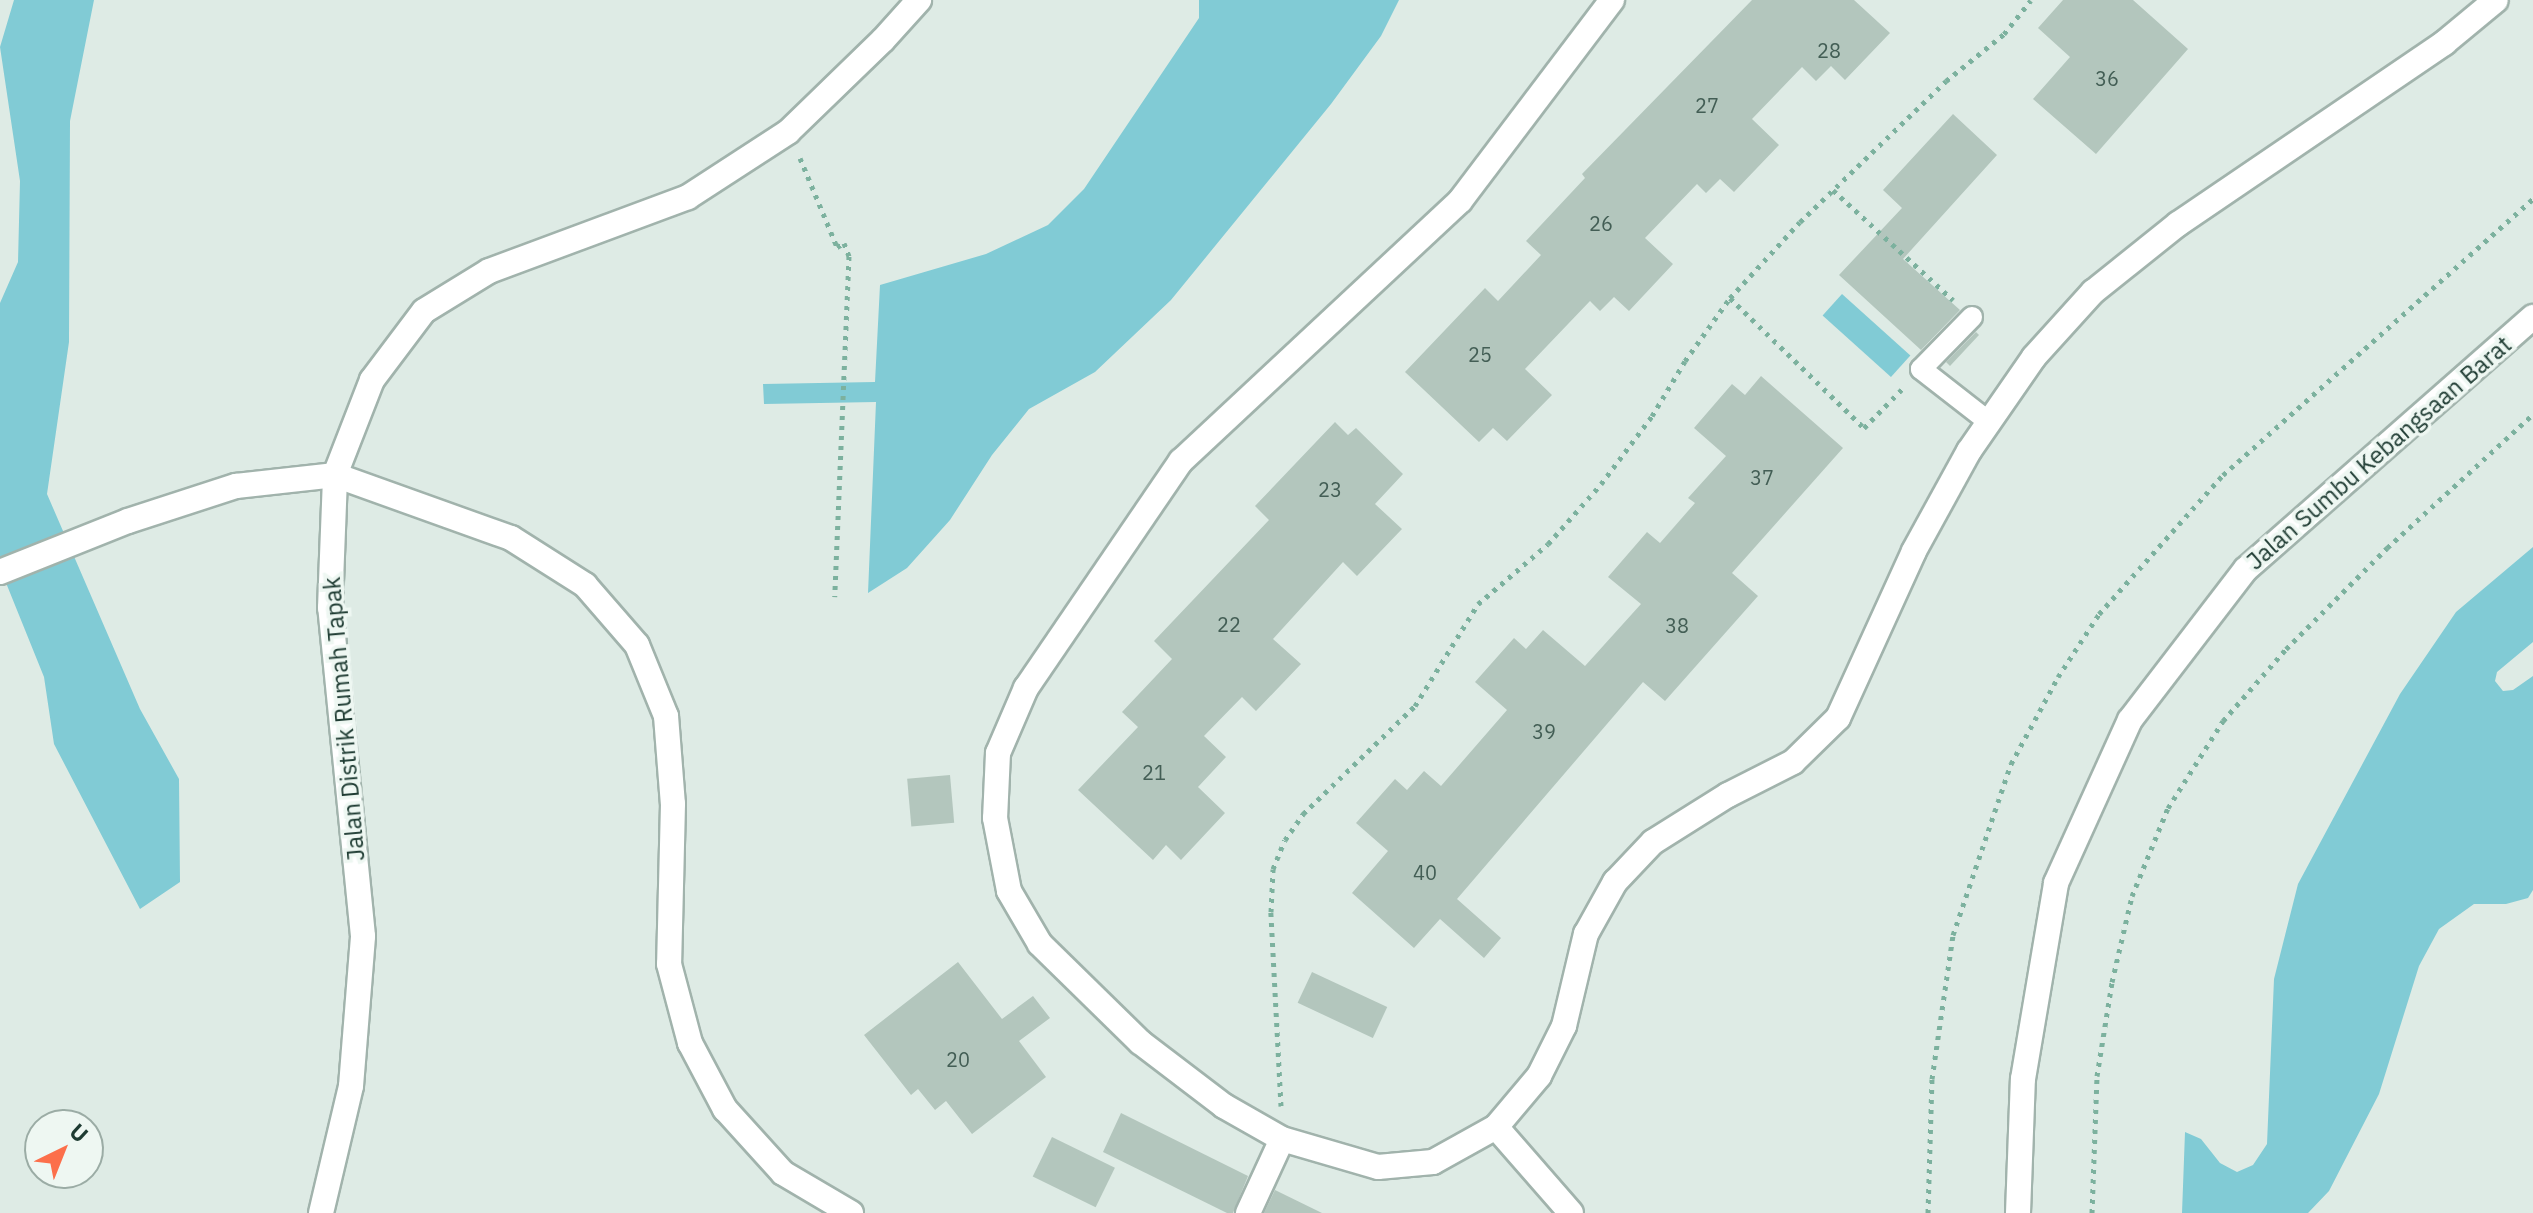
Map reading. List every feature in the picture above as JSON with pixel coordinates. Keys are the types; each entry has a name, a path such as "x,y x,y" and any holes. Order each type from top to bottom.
{"street":[{"name":"Jalan Distrik Rumah Tapak","path":"321,1213 351,1086 363,936 330,608 335,475 372,380 424,311 489,271 688,197 788,132 883,40 919,0"},
{"path":"1612,0 1460,201 1181,461 1026,688 998,753 995,818 1009,891 1040,944 1140,1042 1224,1106 1282,1139 1378,1167 1433,1162 1496,1127 1539,1076 1564,1026 1586,934 1615,882 1653,842 1728,795 1793,762 1838,718 1914,551 1969,451 2034,357 2093,292 2178,224 2444,43 2496,0"},
{"name":"Jalan Sumbu Kebangsaan Barat","path":"2018,1213 2023,1079 2056,883 2130,720 2246,569 2533,317"},
{"path":"0,572 128,521 236,486 335,475 511,538 585,585 637,645 666,716 673,804 669,964 690,1043 725,1109 783,1173 851,1213"},
{"path":"1496,1127 1566,1211"},
{"path":"1248,1213 1282,1139"}],"lane":[{"path":"1972,317 1921,369 1989,422"}],"path":[{"path":"1282,1139 1271,912 1273,869 1285,840 1303,814 1415,706 1478,604 1548,544 1601,484 1652,416 1685,361 1730,298 1833,190 1946,81 2004,34 2031,0"},
{"path":"788,132 837,247 844,243 849,256 835,597"},
{"path":"1833,190 1972,317"},
{"path":"1730,298 1864,428 1921,369"},
{"path":"2092,1213 2097,1076 2112,982 2132,896 2168,808 2223,721 2286,649 2387,548 2533,414"}],"water":[{"path":"14,0 94,0 70,121 69,342 47,494 140,709 179,779 180,882 140,909 54,744 44,677 0,568 0,303 18,262 20,181 0,47"},
{"path":"1199,0 1399,0 1381,36 1331,104 1171,300 1095,372 1029,409 992,455 950,520 907,568 868,593 876,402 764,404 763,384 875,382 880,285 986,254 1048,225 1084,189 1199,18"},
{"path":"1842,294 1910,356 1891,377 1823,316"},
{"path":"2533,547 2533,642 2497,672 2495,681 2503,691 2513,690 2533,676 2533,890 2528,898 2506,904 2474,904 2439,929 2419,966 2379,1094 2329,1191 2308,1213 2182,1213 2185,1132 2201,1139 2220,1163 2237,1172 2253,1165 2267,1144 2274,979 2298,884 2400,694 2456,612"}],"building":[{"path":"1752,0 1854,0 1890,33 1845,80 1831,66 1816,81 1802,67 1752,119 1779,145 1734,192 1720,179 1706,193 1697,184 1645,238 1673,264 1629,311 1614,297 1600,311 1590,301 1525,369 1552,395 1507,441 1493,428 1479,442 1405,372 1485,288 1498,301 1541,255 1526,241 1585,178 1582,174"},
{"path":"2063,0 2133,0 2188,49 2096,154 2033,99 2070,57 2038,28"},
{"path":"1953,114 1997,155 1903,259 1960,310 1921,350 1839,275 1902,208 1883,190"},
{"path":"1976,332 1979,335 1950,366 1946,362"},
{"path":"1761,376 1843,448 1732,573 1758,596 1665,701 1643,682 1457,899 1501,938 1484,958 1440,919 1414,948 1352,893 1388,851 1356,823 1395,779 1407,790 1424,771 1441,786 1507,710 1475,682 1514,638 1526,649 1543,630 1585,666 1641,604 1608,577 1647,532 1660,543 1695,503 1688,498 1726,456 1694,428 1732,384 1745,395"},
{"path":"1335,422 1348,435 1356,428 1403,474 1375,504 1402,529 1357,576 1343,562 1273,639 1301,664 1256,711 1242,697 1204,736 1226,757 1198,787 1225,813 1181,860 1166,845 1153,860 1078,790 1138,727 1122,712 1172,659 1154,641 1269,520 1255,506"},
{"path":"950,775 954,823 911,827 907,779"},
{"path":"958,962 1002,1019 1033,996 1050,1018 1019,1041 1046,1077 972,1134 946,1101 935,1110 918,1089 911,1095 864,1035"},
{"path":"1312,972 1387,1007 1373,1038 1298,1003"},
{"path":"1121,1113 1248,1176 1233,1213 1227,1213 1103,1152"},
{"path":"1052,1137 1115,1168 1096,1207 1033,1177"},
{"path":"1275,1190 1322,1213 1264,1213"}]}
